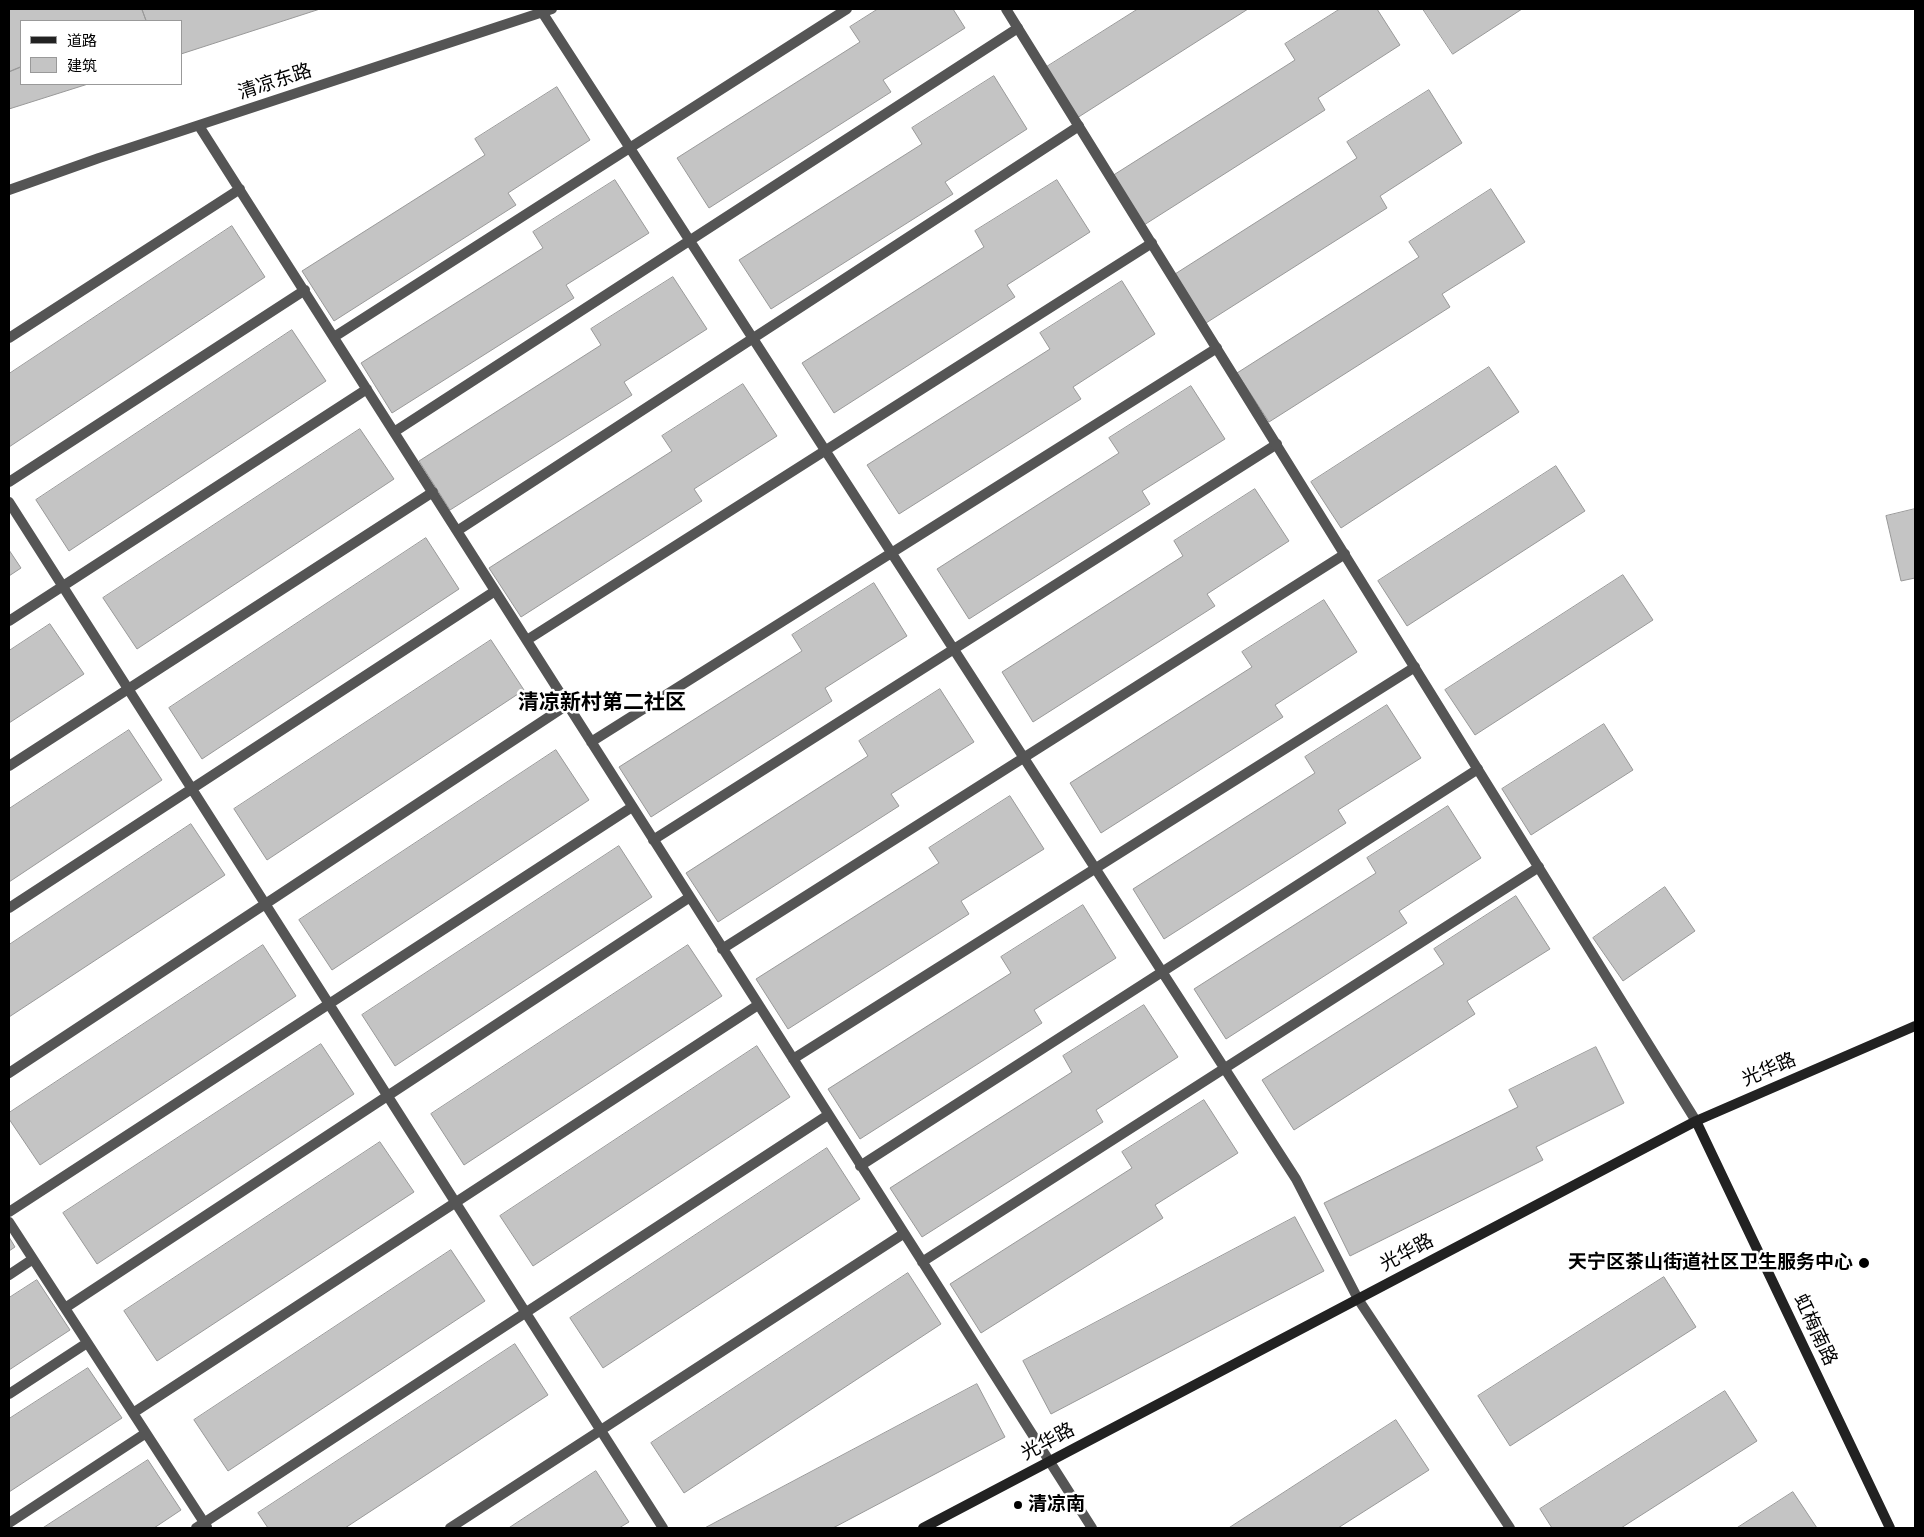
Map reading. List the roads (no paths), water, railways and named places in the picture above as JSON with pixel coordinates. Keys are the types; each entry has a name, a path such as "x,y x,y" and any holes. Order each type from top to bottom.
{"main road":[{"name":"光华路","path":"922,1528 1696,1121 1915,1026"},
{"name":"虹梅南路","path":"1696,1121 1890,1528"}],"street":[{"name":"清凉东路","path":"9,190 552,9"},
{"path":"334,337 847,9"},
{"path":"1006,9 1696,1121"},
{"path":"542,12 1296,1179 1358,1299 1510,1528"},
{"path":"394,432 1018,28"},
{"path":"199,126 305,290 1048,1462 1092,1528"},
{"path":"457,531 1079,126"},
{"path":"9,338 240,189"},
{"path":"527,640 1152,243"},
{"path":"9,482 305,290"},
{"path":"592,742 1217,348"},
{"path":"9,621 367,389"},
{"path":"653,840 1277,444"},
{"path":"9,766 433,492"},
{"path":"9,502 663,1528"},
{"path":"722,948 1345,554"},
{"path":"9,908 495,591"},
{"path":"793,1059 1415,667"},
{"path":"9,1073 567,704"},
{"path":"860,1166 1478,769"},
{"path":"9,1212 632,807"},
{"path":"922,1262 1539,867"},
{"path":"65,1308 690,897"},
{"path":"133,1413 758,1005"},
{"path":"9,1222 146,1433 203,1526 828,1115"},
{"path":"450,1528 903,1234"},
{"path":"9,1275 33,1259"},
{"path":"9,1394 87,1343"},
{"path":"9,1523 146,1433"}],"place":[{"name":"天宁区茶山街道社区卫生服务中心","path":"1864,1263"},
{"name":"清凉南","path":"1018,1505"}],"district":[{"name":"清凉新村第二社区","path":"602,703"}]}
